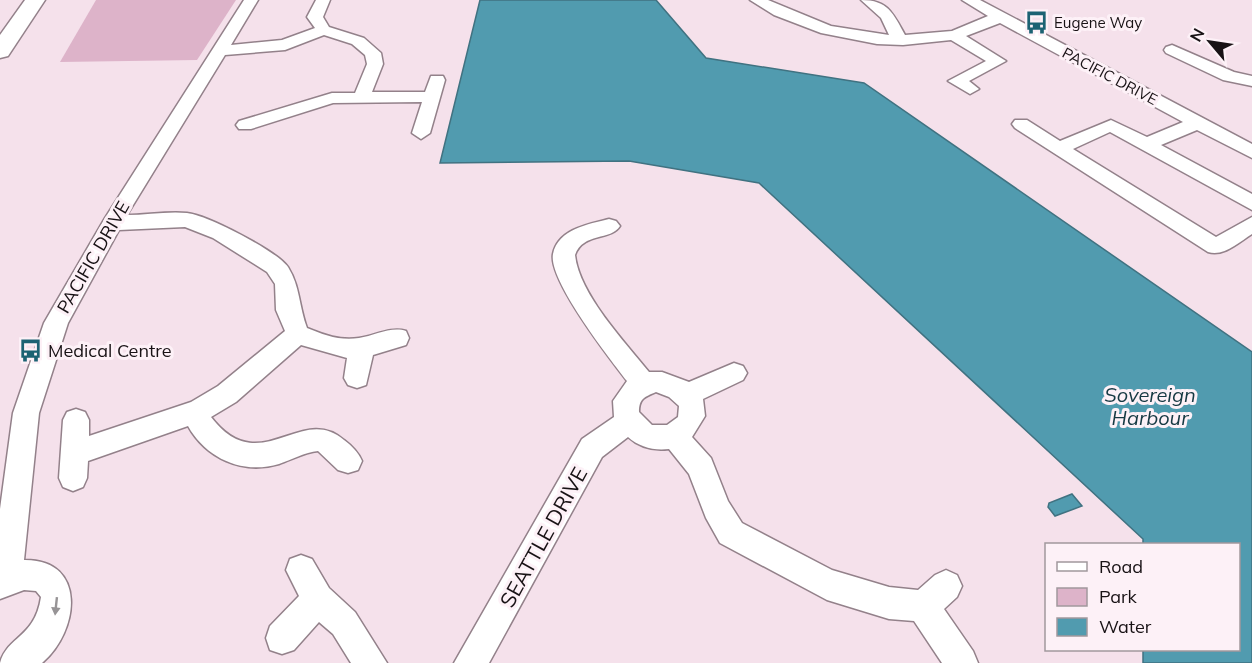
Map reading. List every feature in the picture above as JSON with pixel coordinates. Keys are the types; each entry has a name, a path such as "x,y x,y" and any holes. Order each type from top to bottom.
{"main road":[{"path":"0,51 35,0"}],"street":[{"name":"PACIFIC DRIVE","path":"3,581 26,413 56,323 112,223 251,0"},
{"path":"323,0 315,17 324,30"},
{"path":"757,0 828,30 848,35 899,39 953,35 1000,17"},
{"path":"868,0 887,15 899,39"},
{"name":"PACIFIC DRIVE","path":"969,0 1252,152"},
{"path":"220,51 273,48 324,30 358,41 373,53 375,64 362,97"},
{"path":"953,35 998,61 956,81 970,89"},
{"path":"1172,50 1229,76 1252,81"},
{"path":"245,125 332,98 362,97 434,88 421,133"},
{"path":"275,115 287,132"},
{"path":"1147,144 1197,123"},
{"path":"1021,124 1216,247 1252,224"},
{"path":"1059,148 1111,125 1252,204"},
{"path":"112,223 187,220 227,237 275,266 285,284 288,310 298,334 321,344 361,350 397,338"},
{"path":"609,226 592,229 571,242 564,256 563,267 578,293 643,383"},
{"path":"76,420 74,465 194,412 227,394 298,334"},
{"path":"357,378 361,350"},
{"path":"687,395 734,374"},
{"path":"667,382 678,386 687,395 691,404 691,416 687,426 674,435 649,437 638,432 628,422 624,413 625,401 630,392 643,383 667,382"},
{"path":"194,412 204,432 219,446 234,451 253,455 276,453 311,439 324,440 348,461"},
{"name":"SEATTLE DRIVE","path":"471,663 592,448 628,422"},
{"path":"674,435 701,467 716,508 731,533 826,584 889,603 934,596 961,663"},
{"path":"301,570 318,599 344,623 370,663"},
{"path":"3,581 22,576 36,576 48,580 55,588 58,600 50,629 22,661"},
{"path":"282,638 318,599"}],"green space":[{"path":"96,0 236,0 197,60 60,62"}],"water":[{"name":"Sovereign Harbour","path":"480,0 656,0 706,58 864,83 1252,352 1252,663 1143,663 1143,651 1240,651 1240,543 1143,543 1143,539 759,183 629,161 440,163"},
{"path":"1072,494 1082,506 1055,516 1048,507 1049,503"}],"place":[{"name":"Eugene Way","path":"1036,22"},
{"name":"Medical Centre","path":"30,350"}]}
